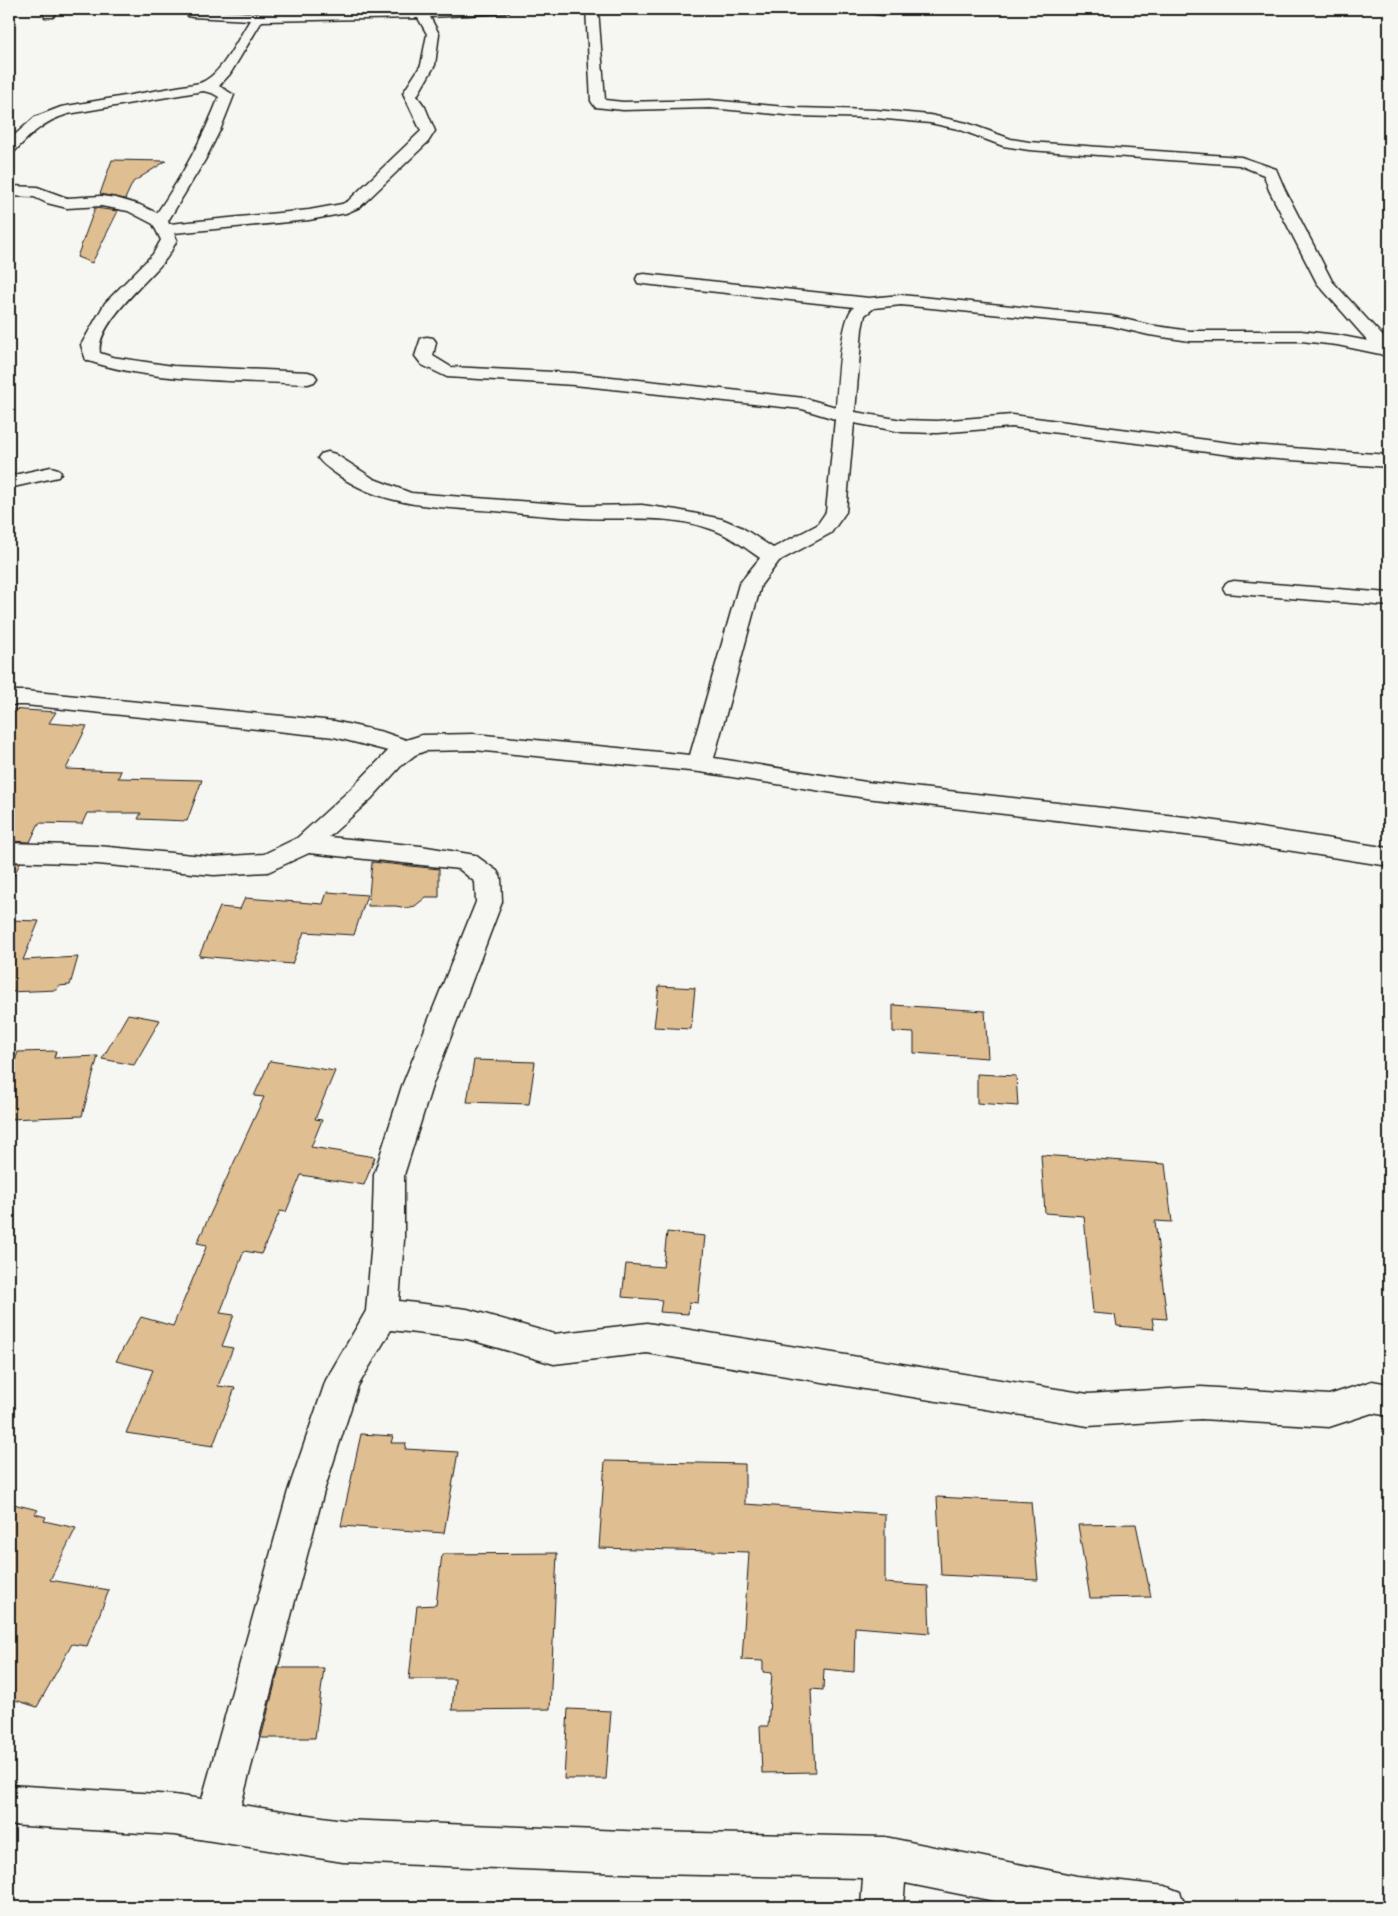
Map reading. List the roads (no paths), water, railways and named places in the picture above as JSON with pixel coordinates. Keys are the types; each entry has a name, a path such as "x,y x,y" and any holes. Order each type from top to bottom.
{"street":[{"path":"189,9 192,13 258,16 422,14 506,9"},
{"path":"592,9 598,101 600,104 624,106 710,104 796,112 875,114 930,119 954,124 1015,144 1241,161 1258,166 1271,172 1277,190 1325,284 1388,352"},
{"path":"865,9 883,10"},
{"path":"162,225 309,214 346,208 354,204 423,140 428,131 418,107 410,96 410,93 428,65 433,34 422,14"},
{"path":"204,88 214,83 223,74 258,16"},
{"path":"9,149 32,124 44,116 66,110 204,88 216,89 227,95 217,123 193,172 162,225"},
{"path":"9,191 37,192 53,200 67,202 101,200 116,203 134,208 162,225 169,240 160,256 111,307 90,345 92,356 109,362 173,371 308,378"},
{"path":"644,279 869,302 901,300 982,307 1111,321 1149,330 1190,336 1301,336 1338,340 1388,352"},
{"path":"700,764 750,584 772,558 824,529 836,512 853,329 857,313 869,302"},
{"path":"427,342 424,356 428,361 447,372 574,379 804,404 845,416 911,426 938,427 1012,421 1238,450 1389,461"},
{"path":"328,458 360,481 384,493 410,499 584,512 642,511 677,516 714,523 734,531 772,558"},
{"path":"9,482 51,473"},
{"path":"1234,588 1389,600"},
{"path":"9,698 118,706 334,729 383,740 406,749"},
{"path":"9,852 98,855 214,866 268,863 306,844 362,793 392,760 406,749 422,743 474,742 700,764 866,790 1203,828 1389,857"},
{"path":"216,1821 306,1491 343,1380 382,1314 388,1240 389,1175 417,1086 489,902 488,878 466,862 421,855 306,844"},
{"path":"382,1314 466,1324 554,1349 647,1338 1088,1410 1201,1403 1329,1411 1372,1397 1389,1400"},
{"path":"9,1805 174,1815 343,1841 649,1853 885,1858 1077,1897 1165,1907"},
{"path":"882,1907 885,1858"}]}
